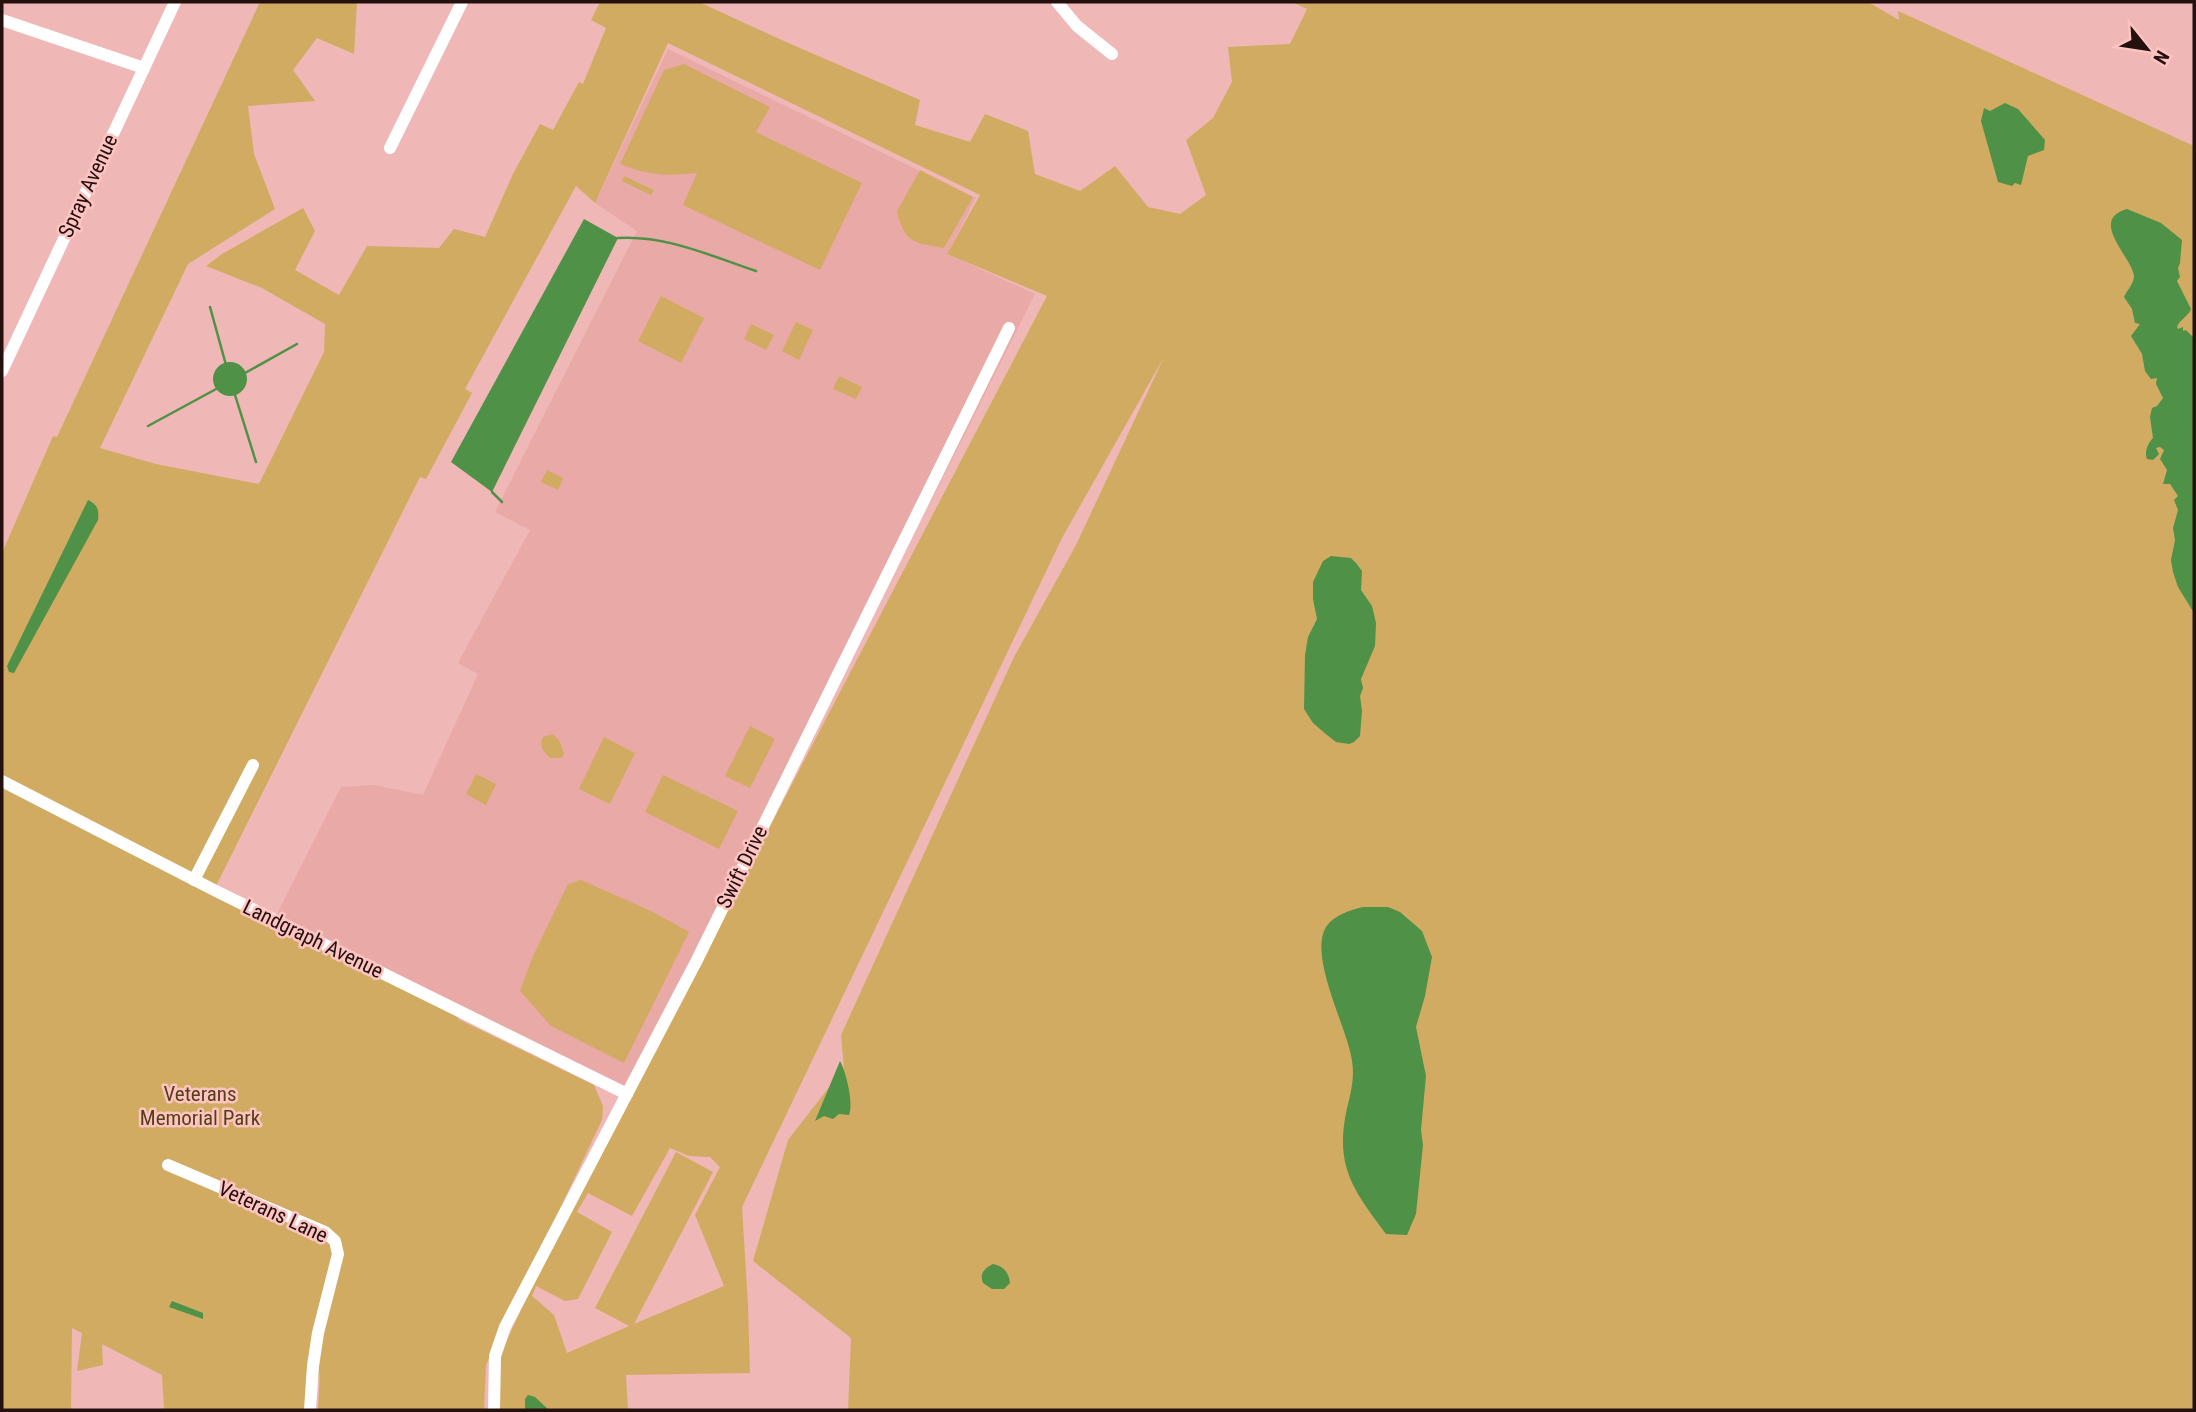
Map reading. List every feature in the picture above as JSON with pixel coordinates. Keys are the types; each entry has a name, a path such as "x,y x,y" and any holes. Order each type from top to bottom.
{"street":[{"name":"Spray Avenue","path":"2,371 175,2"},
{"path":"390,148 463,2"},
{"path":"1057,2 1077,26 1112,54"},
{"path":"2,20 144,68"},
{"name":"Swift Drive","path":"494,1410 495,1356 505,1327 724,904 1009,328"},
{"path":"194,880 253,765"},
{"name":"Landgraph Avenue","path":"2,781 194,880 626,1094"},
{"name":"Veterans Lane","path":"168,1165 318,1229 335,1241 338,1254 318,1334 310,1410"}],"shaded area":[{"path":"668,49 976,198 947,254 1035,294 929,505 899,552 627,1094 274,920 341,787 374,785 423,795 478,674 458,663 530,530 495,512 637,231 595,203"},
{"path":"2005,103 2018,109 2045,140 2044,150 2028,156 2021,185 2015,183 2012,186 1998,182 1981,121 1984,108 1990,111"},
{"path":"2127,209 2161,223 2182,240 2178,268 2180,277 2177,281 2191,309 2177,327 2183,327 2183,331 2186,330 2194,338 2194,613 2178,587 2173,572 2173,528 2178,510 2174,500 2178,496 2170,484 2163,484 2167,470 2160,459 2164,450 2156,448 2159,454 2153,460 2147,459 2146,456 2153,438 2150,417 2152,408 2163,398 2156,384 2157,378 2151,379 2145,371 2142,354 2131,336 2140,324 2135,323 2132,309 2124,297 2134,277 2112,231 2111,222 2116,214"},
{"path":"584,219 618,238 492,492 451,462"},
{"path":"230,362 242,367 247,379 242,391 230,396 218,391 213,379 218,367"},
{"path":"88,500 97,508 98,520 14,673 9,672 7,666"},
{"path":"1331,556 1351,558 1362,571 1361,590 1372,606 1376,623 1375,646 1361,679 1363,688 1360,696 1360,736 1349,744 1336,742 1313,723 1304,709 1305,655 1308,637 1317,619 1313,582 1323,561"},
{"path":"1363,907 1388,907 1400,912 1422,931 1432,957 1416,1027 1426,1076 1416,1214 1407,1235 1386,1234 1357,1192 1350,1178 1343,1149 1353,1068 1349,1047 1325,974 1322,940 1326,927 1333,919"},
{"path":"840,1061 849,1088 849,1115 839,1114 833,1119 824,1116 815,1121"},
{"path":"993,1264 1003,1268 1008,1276 1010,1283 1004,1289 992,1289 983,1283 984,1271"},
{"path":"172,1301 203,1313 203,1319 169,1307"},
{"path":"528,1395 535,1397 549,1410 525,1410 525,1399"}],"green space":[{"name":"Veterans Memorial Park","path":"260,2 357,2 354,54 317,38 293,70 315,101 248,106 254,154 275,209 188,264 100,448 156,464 259,484 324,352 325,324 262,288 206,266 303,208 315,231 295,270 339,295 367,246 439,248 454,229 485,237 513,174 540,124 553,130 579,82 583,84 606,28 591,20 600,2 699,2 920,100 915,125 970,142 985,114 1028,131 1035,174 1080,191 1115,166 1148,207 1180,214 1206,195 1186,140 1213,118 1232,82 1228,47 1290,44 1307,9 1292,2 1868,2 1899,20 1898,11 2194,146 2194,1410 848,1410 851,1338 753,1261 788,1140 844,1068 841,1035 1014,657 1076,545 1164,357 1062,538 742,1207 750,1373 626,1375 628,1410 491,1410 491,1375 548,1251 1047,296 947,254 980,195 668,43 595,203 576,186 465,389 472,393 426,479 420,477 214,890 460,1012 458,1019 594,1085 603,1106 602,1120 486,1365 484,1410 318,1410 320,1372 312,1410 164,1410 162,1375 102,1344 103,1365 77,1371 82,1333 72,1328 71,1410 2,1410 2,553 53,436 57,437","holes":["670,1148 689,1156 710,1157 720,1167 695,1215 724,1286 634,1324 713,1172 676,1152 595,1308 629,1326 567,1353 554,1315 532,1296 536,1286 565,1301 578,1299 612,1232 577,1212 588,1193 632,1216"]},
{"path":"684,64 770,107 756,132 862,183 820,270 683,205 697,173 658,174 620,164 664,70"},
{"path":"920,170 973,197 944,248 912,240 900,222 897,211"},
{"path":"624,176 654,190 651,195 622,181"},
{"path":"661,296 704,318 681,363 638,341"},
{"path":"796,322 813,330 799,360 782,351"},
{"path":"751,324 774,335 766,350 744,339"},
{"path":"839,376 862,387 856,399 833,389"},
{"path":"547,470 563,478 558,490 541,482"},
{"path":"750,726 775,739 750,788 725,776"},
{"path":"553,734 560,742 564,754 562,758 550,758 542,749 543,737"},
{"path":"604,737 635,753 610,804 579,789"},
{"path":"476,774 496,784 486,805 466,794"},
{"path":"663,775 738,811 719,849 645,812"},
{"path":"581,880 651,911 689,932 624,1063 551,1026 520,991 533,956 568,884"}],"waterway":[{"path":"618,238 671,243 756,271"},
{"path":"210,307 226,365"},
{"path":"245,373 297,344"},
{"path":"148,426 218,388"},
{"path":"235,395 256,462"},
{"path":"492,492 502,502"}]}
